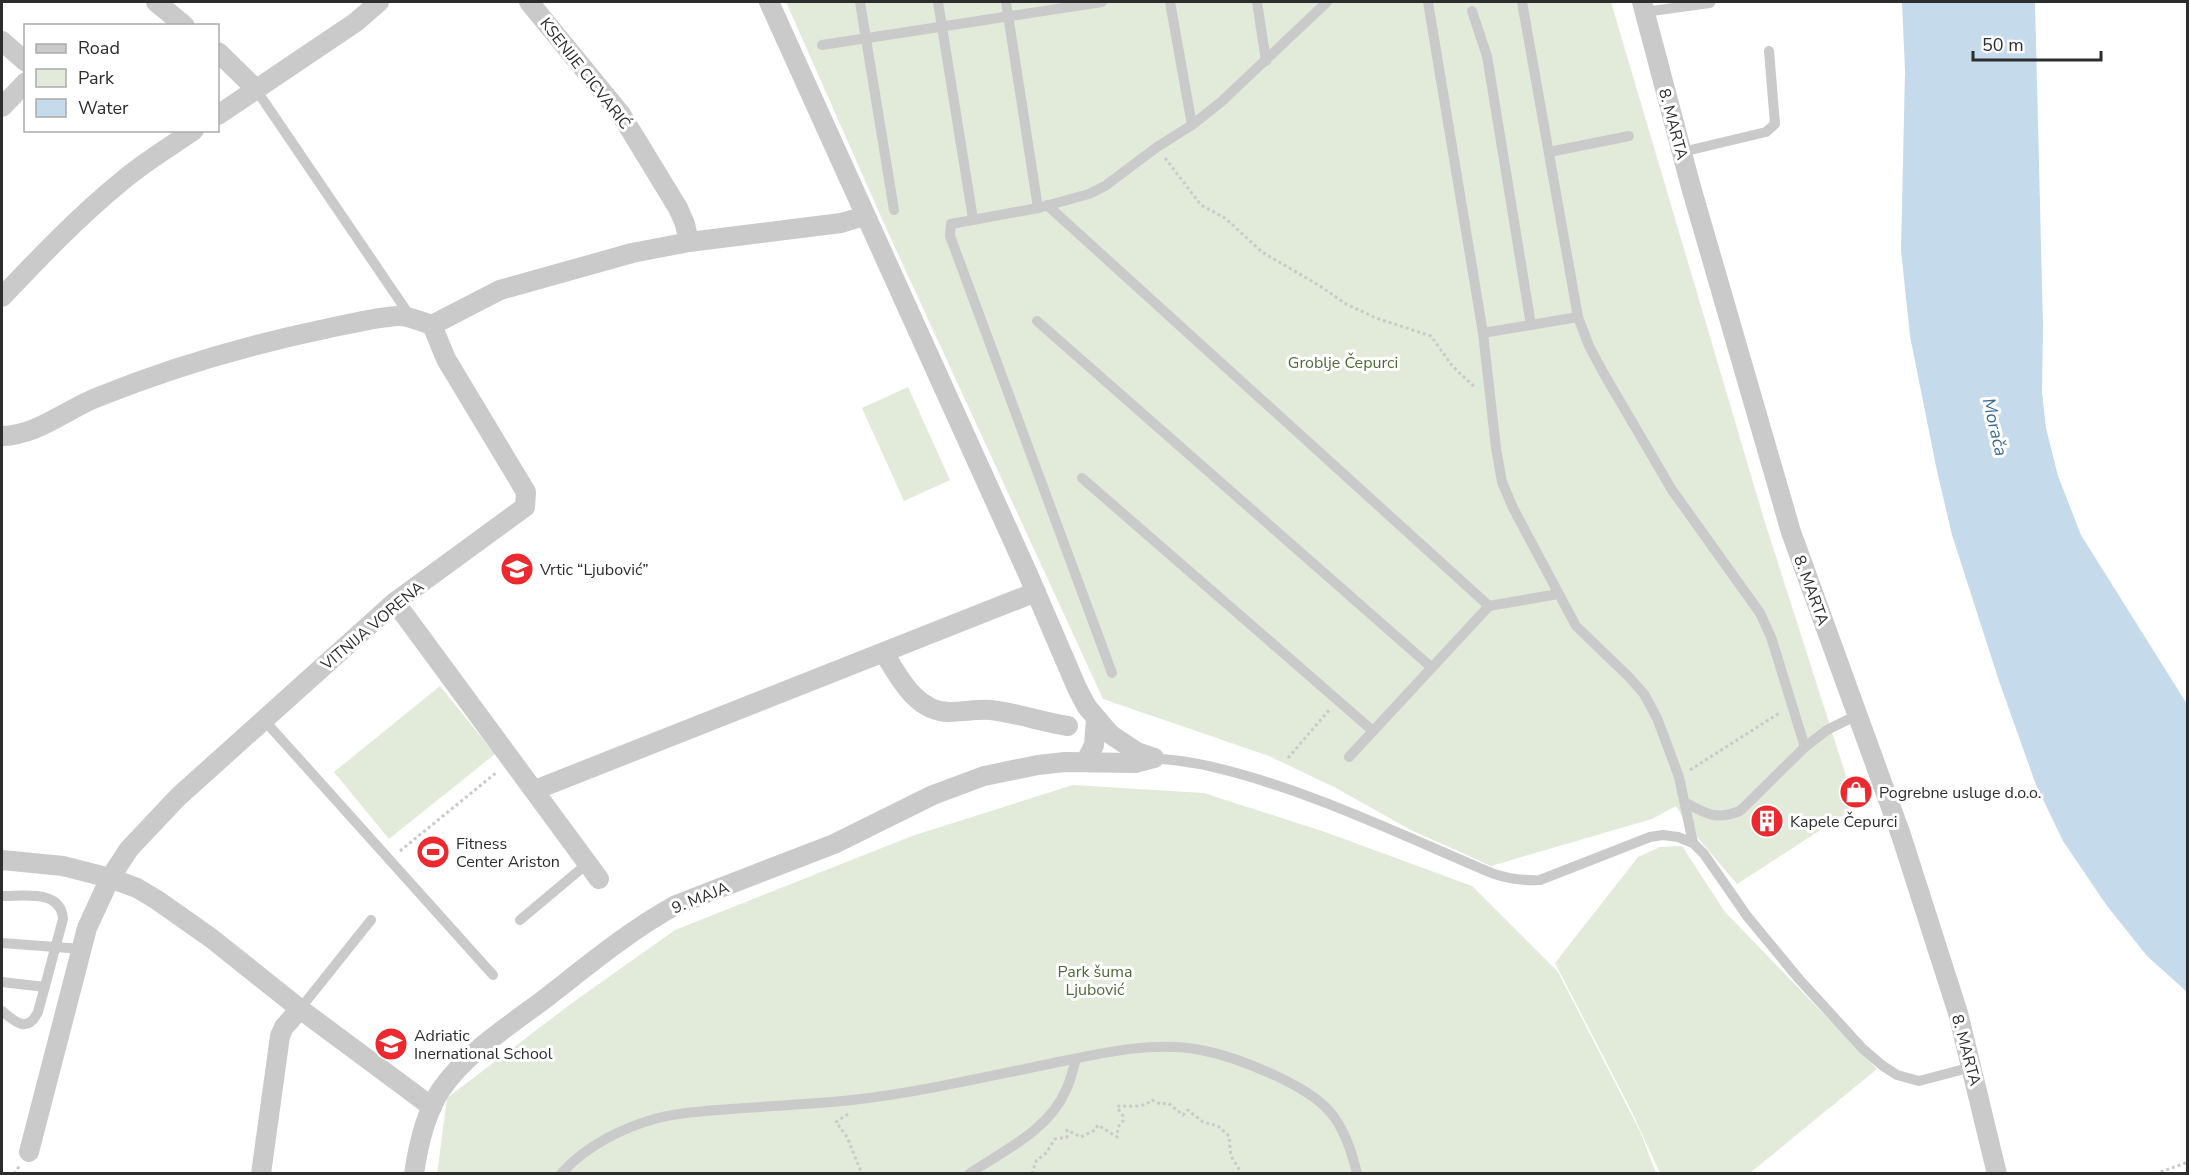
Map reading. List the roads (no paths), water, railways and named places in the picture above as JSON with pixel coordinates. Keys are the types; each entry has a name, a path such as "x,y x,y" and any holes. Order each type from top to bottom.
{"street":[{"path":"156,2 183,24"},
{"path":"219,114 356,22 379,2"},
{"name":"KSENIJE CICVARIĆ","path":"529,2 620,113 678,208 689,242"},
{"path":"769,2 1036,592 1077,688 1096,719 1121,743 1154,758"},
{"name":"8. MARTA","path":"1643,7 1682,152 1791,532 1900,835 1958,1013 1997,1173"},
{"path":"2,41 24,60"},
{"path":"219,53 255,88"},
{"path":"2,107 24,84"},
{"path":"2,297 42,254 107,193 191,132"},
{"path":"2,436 28,431 94,398 187,364 272,340 399,316 432,325 500,290 632,253 689,242 844,223 865,216"},
{"name":"VITNIJA VORENA","path":"29,1152 82,949 96,905 129,849 178,797 395,603 520,512 527,502 526,492 446,359 432,325"},
{"path":"535,790 1036,592"},
{"path":"395,603 599,879"},
{"path":"884,653 905,686 925,706 946,712 988,710 1005,712 1040,722 1068,726"},
{"path":"1086,761 1094,745 1096,719"},
{"name":"9. MAJA","path":"414,1173 419,1145 432,1107 439,1093 466,1060 634,929 669,909 834,844 957,785 984,776 1029,766 1086,761 1135,763 1154,758"},
{"path":"2,860 63,866 110,878 137,888 183,917 300,1009 432,1107"},
{"path":"261,1173 280,1036 284,1027 300,1009"}],"lane":[{"path":"860,2 894,210"},
{"path":"938,2 973,219"},
{"path":"1006,2 1043,206 1489,606"},
{"path":"822,45 1102,2"},
{"path":"1170,2 1192,125"},
{"path":"1257,2 1266,61"},
{"path":"1112,673 950,236 951,224 1043,206 1097,190 1192,125 1221,102 1327,2"},
{"path":"1428,2 1483,333 1502,482 1513,508 1576,626 1629,676 1644,694 1657,718 1680,777 1693,843"},
{"path":"1522,2 1578,317 1589,346 1672,490 1760,613 1771,638 1805,747"},
{"path":"1643,7 1710,3"},
{"path":"1472,11 1487,56 1531,325"},
{"path":"1682,152 1766,132 1775,124 1768,51"},
{"path":"255,88 411,318"},
{"path":"1550,152 1629,136"},
{"path":"1483,333 1578,317"},
{"path":"1037,321 1431,667"},
{"path":"1082,478 1373,731"},
{"path":"1349,757 1489,606 1558,594"},
{"path":"1686,803 1708,815 1726,816 1740,810 1805,747 1827,730 1857,715"},
{"path":"264,720 493,975"},
{"path":"1154,758 1202,764 1321,801 1510,879 1526,881 1548,878 1650,837 1678,837 1693,843 1704,854 1747,916 1799,980 1863,1049 1883,1066 1897,1075 1919,1081 1972,1067"},
{"path":"520,920 588,863"},
{"path":"2,896 51,898 63,911 56,947 34,1021 21,1025 2,1011"},
{"path":"300,1009 371,920"},
{"path":"2,943 82,949"},
{"path":"2,982 45,987"},
{"path":"561,1173 597,1144 629,1127 659,1117 853,1100 1117,1052 1169,1047 1201,1050 1243,1063 1284,1080 1313,1098 1330,1112 1348,1142 1357,1173"},
{"path":"969,1173 1033,1131 1050,1115 1066,1090 1076,1059"}],"water":[{"name":"Morača","path":"1902,2 2035,2 2043,326 2042,392 2046,428 2058,476 2081,535 2187,704 2187,992 2147,956 2107,906 2063,841 2036,785 1999,681 1952,535 1910,336 1901,250 1905,71"}],"place":[{"name":"Vrtic “Ljubović”","path":"517,569"},
{"name":"Pogrebne usluge d.o.o.","path":"1856,792"},
{"name":"Kapele Čepurci","path":"1767,821"},
{"name":"Fitness Center Ariston","path":"433,852"},
{"name":"Adriatic Inernational School","path":"391,1044"}],"park label":[{"name":"Groblje Čepurci","path":"1343,362"},
{"name":"Park šuma Ljubović","path":"1095,980"}]}
